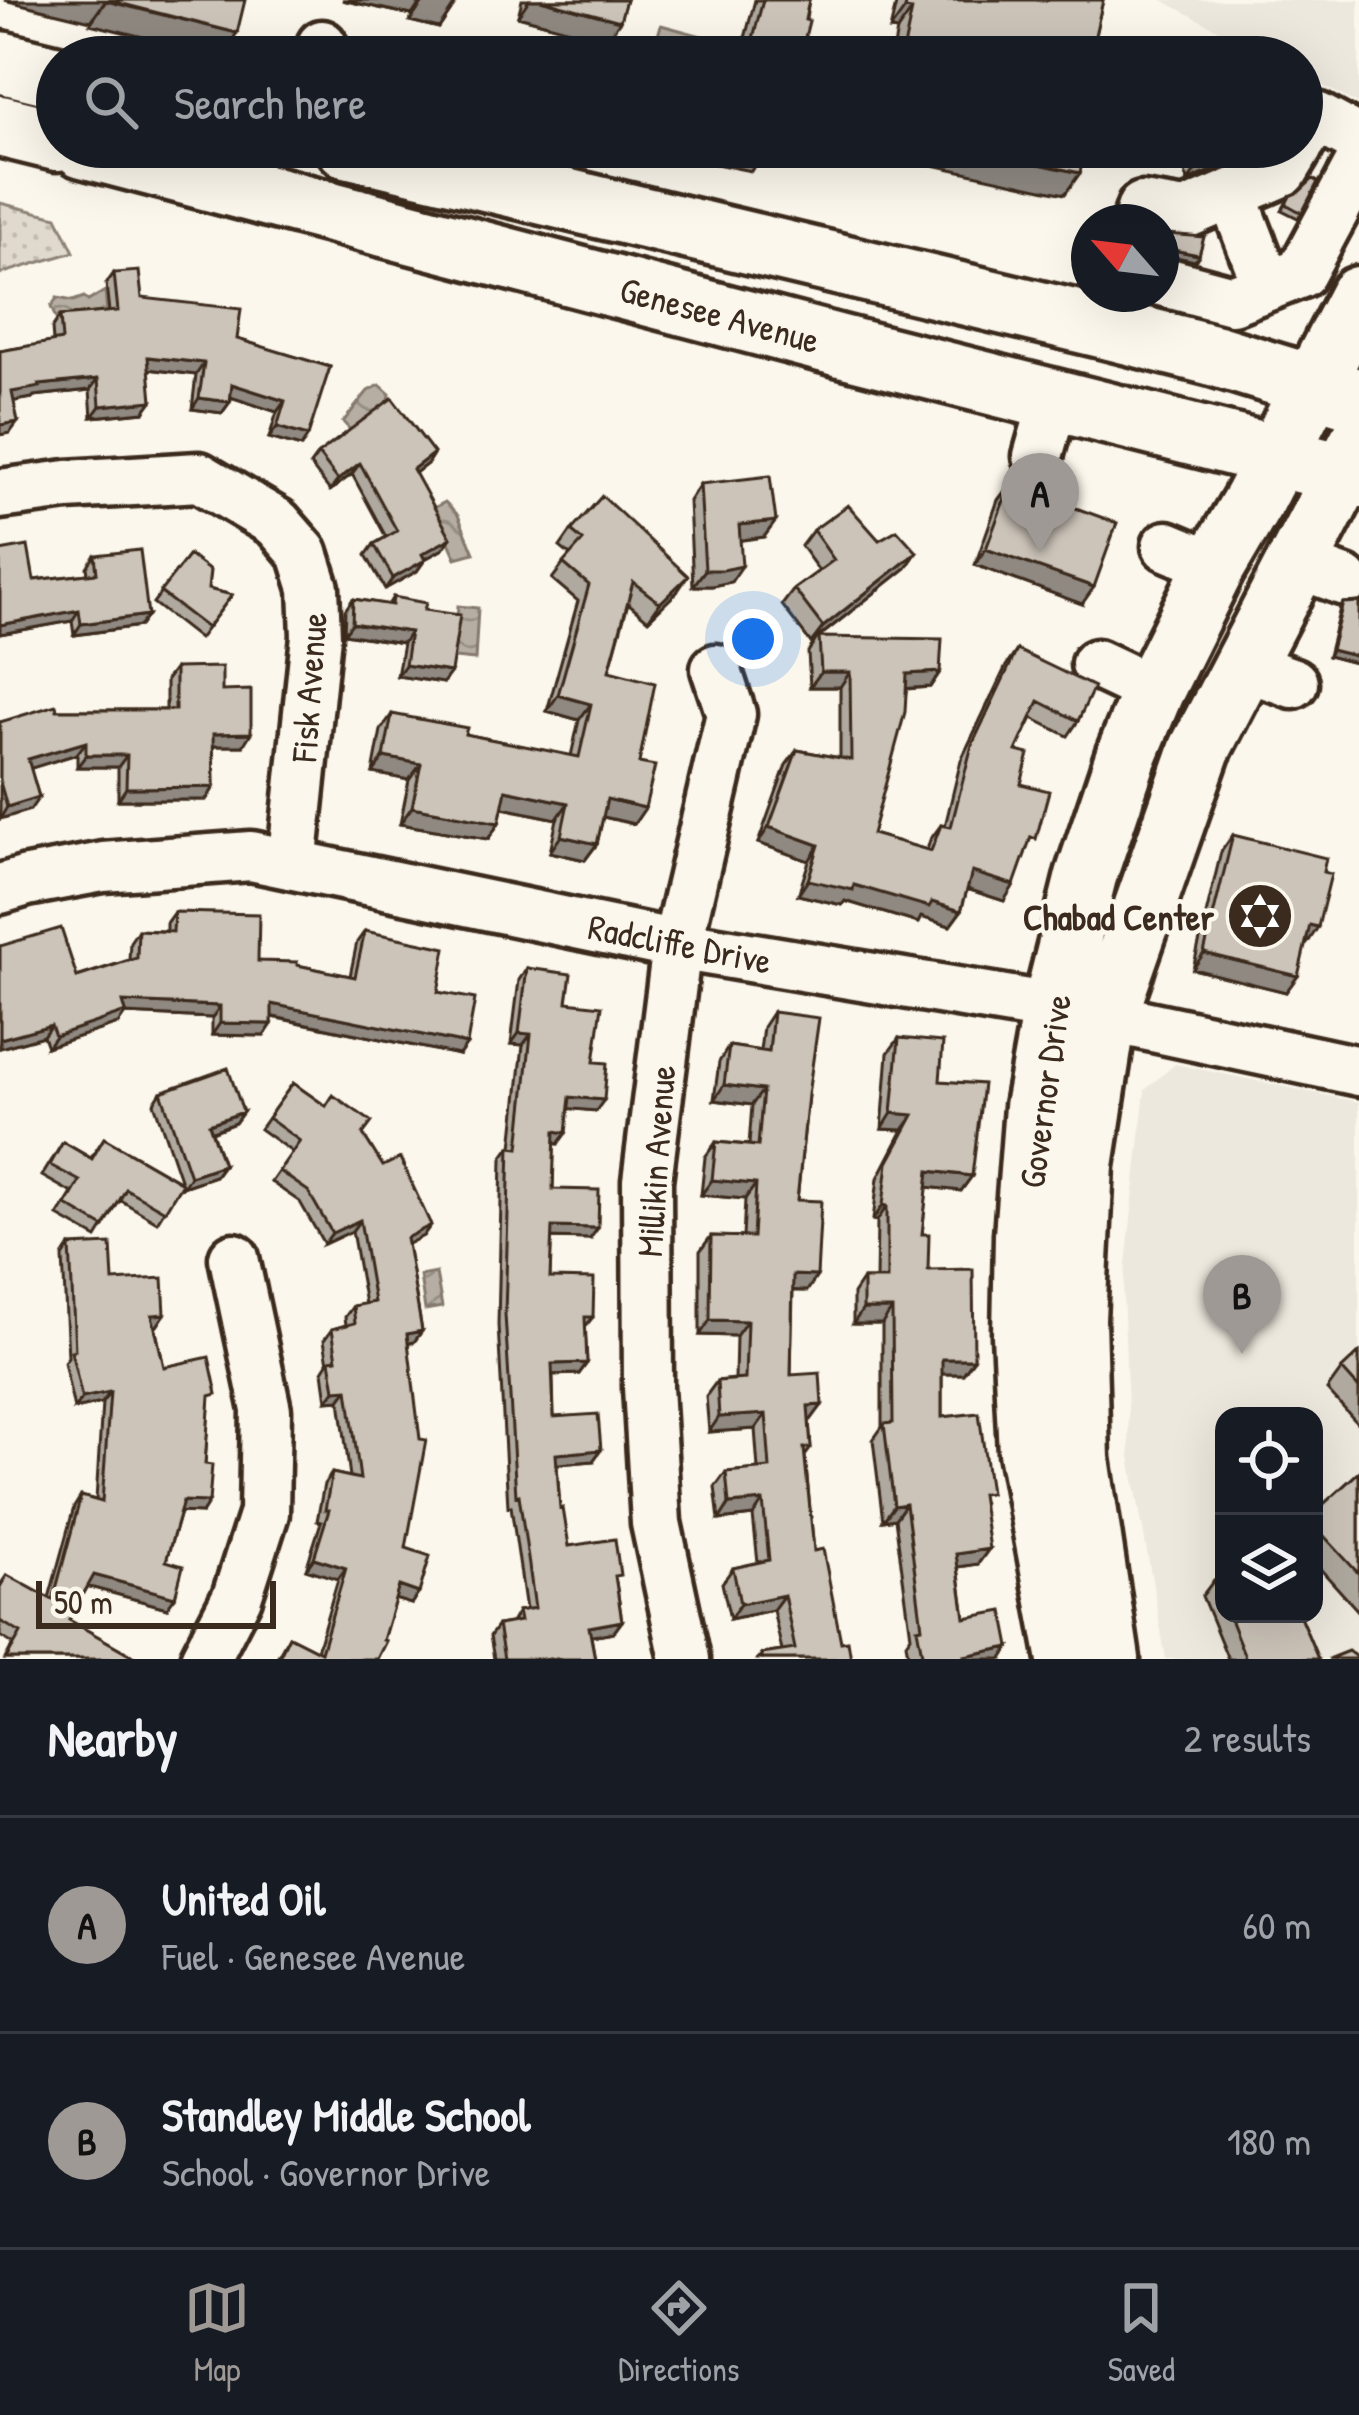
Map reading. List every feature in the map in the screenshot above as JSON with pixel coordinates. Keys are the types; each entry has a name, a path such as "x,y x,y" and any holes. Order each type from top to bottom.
{"main road":[{"path":"0,62 36,71"},
{"path":"0,126 36,135"},
{"name":"Genesee Avenue","path":"155,168 1046,428 1354,465"},
{"name":"Genesee Avenue","path":"445,168 1071,302"},
{"name":"Governor Drive","path":"1108,1659 1079,1459 1075,1318 1083,1165 1079,1012 1086,876 1153,691 1191,556 1336,394 1358,299"},
{"name":"Genesee Avenue","path":"1179,307 1253,303 1336,394"},
{"name":"Governor Drive","path":"1068,1659 1029,1452 1022,1335 1035,1107 1200,749 1268,674 1321,572 1354,465"}],"street":[{"path":"1323,121 1359,140"},
{"path":"1253,303 1359,165"},
{"path":"1179,213 1285,168"},
{"path":"1232,194 1253,303"},
{"path":"1179,285 1253,303 1358,299"},
{"name":"Fisk Avenue","path":"0,494 67,484 199,477 278,523 303,553 314,587 316,635 292,865"},
{"path":"1096,664 1153,691"},
{"name":"Millikin Avenue","path":"686,1659 656,1523 647,1364 647,1181 677,945 731,714 716,669"},
{"name":"Radcliffe Drive","path":"0,889 103,867 251,856 677,945 1079,1012 1359,1071"},
{"path":"205,1659 237,1597 264,1513 266,1410 234,1258"}],"shaded area":[{"path":"1162,0 1359,0 1359,105 1323,85 1323,36 1230,36"},
{"path":"0,203 57,217 74,252 0,274"},
{"path":"1175,1064 1359,1102 1359,1659 1166,1659 1130,1457 1123,1292 1145,1090"}],"water":[{"path":"661,25 702,36 658,36"},
{"path":"105,291 107,313 57,321 51,307 57,298 88,301"},
{"path":"380,385 390,394 388,406 353,433 343,422 368,391"},
{"path":"445,502 458,515 474,553 456,558 434,508"},
{"path":"458,606 478,608 475,660 454,658"},
{"path":"436,1273 442,1307 425,1310 420,1276"}],"building":[{"path":"107,0 245,0 237,33"},
{"path":"541,0 626,0 620,21"},
{"path":"763,0 809,0 805,36 754,36"},
{"path":"907,0 1103,0 1095,36 906,36 912,10 905,9"},
{"path":"1313,179 1318,182 1302,213 1286,204 1290,196"},
{"path":"1179,235 1204,237 1199,255 1179,251"},
{"path":"139,271 142,298 241,309 237,339 330,367 308,436 277,427 285,401 232,384 230,402 199,398 204,363 148,357 152,401 100,406 98,379 39,385 12,392 18,422 0,425 0,351 62,340 60,316 118,311 114,273"},
{"path":"392,398 434,453 413,469 451,538 393,578 374,544 397,531 360,463 338,480 318,454"},
{"path":"770,476 776,521 739,525 742,566 705,570 700,484"},
{"path":"1010,484 1117,523 1094,587 986,549"},
{"path":"602,496 688,576 660,603 633,582 609,671 655,683 639,763 655,766 645,808 607,799 597,844 561,836 568,803 506,790 499,823 412,807 421,764 384,757 392,714 579,757 591,704 558,695 589,585 563,563 583,541 571,531"},
{"path":"848,505 879,540 897,530 917,552 823,627 794,589 834,560 813,530"},
{"path":"28,546 34,580 97,573 95,555 140,550 148,615 81,624 79,610 0,625 0,551"},
{"path":"189,555 210,571 208,589 232,595 207,628 160,592"},
{"path":"393,597 426,603 424,610 460,615 451,672 405,665 410,632 352,623 353,599 392,605"},
{"path":"1359,602 1359,657 1331,650 1343,603"},
{"path":"819,637 942,639 940,672 907,674 905,712 872,834 931,851 941,825 951,827 972,745 1017,650 1094,687 1078,721 1039,701 1016,751 1029,754 1021,784 1049,791 1036,839 1031,837 1014,885 972,872 961,911 932,902 929,907 854,885 853,890 808,880 819,845 769,827 797,750 851,760 850,672 821,672"},
{"path":"222,667 222,691 251,690 251,733 213,734 214,787 126,788 127,755 86,755 86,742 28,759 39,797 7,807 0,782 0,722 56,705 57,710 175,710 175,668"},
{"name":"Chabad Center","path":"1233,835 1326,858 1323,872 1331,874 1318,927 1310,925 1298,976 1204,953"},
{"path":"174,912 259,914 258,961 297,962 355,977 365,931 446,948 438,992 475,999 467,1044 272,1004 272,1024 220,1023 220,1006 123,1002 126,1012 55,1036 51,1025 0,1039 0,946 61,928 77,977 137,958 138,930 173,932"},
{"path":"527,968 571,974 567,1002 602,1006 594,1062 607,1063 604,1100 570,1097 566,1133 555,1131 553,1189 599,1190 598,1228 552,1227 550,1278 594,1279 593,1317 585,1317 587,1363 552,1364 554,1417 598,1414 601,1450 556,1454 560,1509 569,1546 615,1539 622,1621 589,1627 595,1659 504,1659 498,1625 520,1621 518,1611 535,1608 516,1496 505,1314 510,1147 519,1148 531,1034 519,1033"},
{"path":"773,1012 819,1018 797,1200 821,1201 817,1276 793,1275 791,1375 820,1373 822,1405 808,1406 811,1448 804,1448 814,1551 823,1549 841,1642 848,1641 851,1659 762,1659 762,1654 795,1649 784,1595 740,1604 733,1568 769,1560 763,1501 729,1504 726,1472 770,1468 766,1414 719,1417 717,1381 745,1379 747,1321 710,1320 711,1236 753,1237 756,1184 712,1180 716,1142 758,1146 763,1090 724,1085 729,1046 769,1052"},
{"path":"899,1038 943,1042 940,1081 983,1084 972,1176 929,1171 922,1234 929,1234 928,1270 973,1269 974,1359 942,1359 942,1417 979,1413 990,1493 981,1494 989,1549 956,1554 965,1618 1003,1611 1010,1647 964,1659 923,1659 906,1504 894,1506 884,1424 893,1423 892,1309 863,1309 863,1279 887,1279 887,1206 883,1205 888,1163 914,1115 892,1113"},
{"path":"228,1068 243,1112 209,1124 223,1165 190,1176 161,1092"},
{"path":"293,1083 326,1106 333,1095 372,1122 363,1134 383,1166 400,1158 431,1225 406,1238 422,1331 407,1334 420,1439 426,1440 406,1548 430,1556 419,1593 399,1586 377,1659 278,1659 289,1636 321,1652 346,1568 314,1558 329,1510 325,1510 332,1473 360,1479 348,1389 335,1390 332,1329 355,1323 353,1306 374,1302 360,1220 332,1233 308,1191 279,1171 300,1141 268,1118"},
{"path":"104,1138 182,1183 165,1211 126,1189 104,1227 66,1205 80,1181 50,1165 63,1142 92,1159"},
{"path":"111,1244 113,1281 163,1278 165,1314 152,1315 164,1367 209,1357 217,1394 210,1396 205,1464 212,1465 209,1502 183,1501 166,1561 183,1566 175,1597 94,1575 69,1620 138,1659 6,1659 21,1633 0,1621 0,1587 7,1575 53,1600 81,1496 102,1502 110,1392 82,1398 71,1351 75,1350 70,1246"},
{"path":"1359,1353 1359,1388 1342,1369"},
{"path":"1359,1472 1359,1574 1323,1535 1323,1505"},
{"path":"1232,1623 1303,1623 1318,1659 1246,1659"},
{"path":"1348,1651 1359,1659 1328,1659"}],"place":[{"name":"United Oil","path":"1040,552"},
{"name":"Chabad Center","path":"1260,916"},
{"name":"Standley Middle School","path":"1242,1354"}]}
